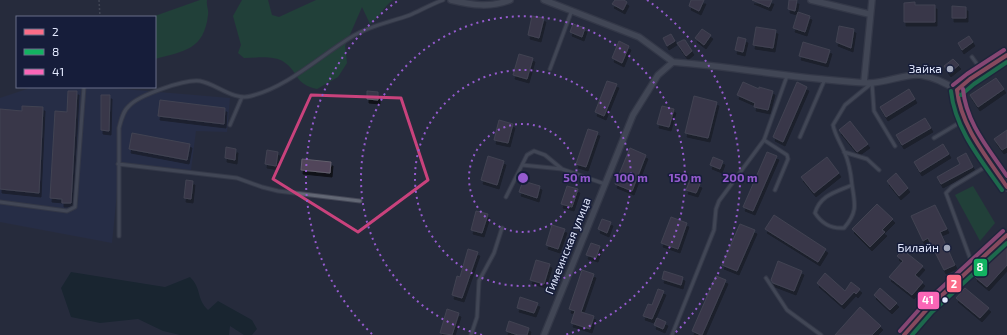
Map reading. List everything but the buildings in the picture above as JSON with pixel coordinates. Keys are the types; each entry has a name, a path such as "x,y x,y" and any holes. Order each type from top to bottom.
{"main road":[{"path":"1007,55 982,71 957,90 958,107 964,120 1007,187"}],"street":[{"path":"451,0 472,5 492,6 510,0"},
{"path":"544,0 639,37 673,62 716,66 787,76 872,83 918,75 942,81 957,90"},
{"path":"811,0 869,14"},
{"path":"864,82 869,14 872,0"},
{"name":"Гимеинская улица","path":"544,335 633,115 658,75 673,62"},
{"path":"904,335 928,308 1007,235"}],"lane":[{"path":"119,236 118,164 120,128 123,116 129,106 141,98 174,85 200,81 242,97 251,96 273,88 354,35 411,14 443,0"},
{"path":"550,69 572,10"},
{"path":"972,57 982,71"},
{"path":"672,335 714,230 716,210 719,201 764,140 787,76"},
{"path":"800,137 825,79"},
{"path":"872,83 874,111 895,146"},
{"path":"852,185 828,196 818,204 815,213 819,220 835,229 844,228 850,221 856,209 850,170 844,152 835,135 833,125 845,105 872,83"},
{"path":"0,202 67,211 75,207 84,88"},
{"path":"230,126 242,97"},
{"path":"934,138 964,120"},
{"path":"764,140 787,155 788,159 775,190"},
{"path":"506,197 526,155 534,151 545,155 562,169"},
{"path":"844,152 867,159 879,170"},
{"path":"973,266 946,193 952,187 992,163"},
{"path":"118,164 237,178 278,191 360,201"},
{"path":"522,166 562,169 605,184"},
{"path":"471,335 477,317 479,281 494,253 502,228"},
{"path":"766,278 787,310 821,335"}],"path":[{"path":"99,0 100,16"}],"highlighted area":[{"path":"311,95 401,98 428,180 358,232 273,179"}],"shaded area":[{"path":"30,88 112,88 230,98 227,132 196,131 191,170 120,163 112,243 0,222 0,98"},
{"path":"71,272 165,287 190,277 194,281 204,306 208,310 218,301 252,320 257,329 252,335 244,335 230,326 229,335 180,335 163,331 138,319 100,323 71,317 61,288"}],"green space":[{"path":"200,0 207,0 208,13 206,27 202,36 197,42 183,51 156,59 155,16"},
{"path":"242,0 268,0 272,15 279,17 316,0 393,0 370,24 362,7 345,46 347,63 338,77 317,89 300,81 289,66 280,60 265,57 244,58 238,53 241,45 233,16"},
{"path":"973,186 995,223 980,241 955,195"}],"transit line":[{"name":"41","path":"953,85 1004,50"},
{"name":"2","path":"957,90 970,79 1007,55"},
{"name":"8","path":"961,95 974,84 1007,62"},
{"name":"41","path":"963,89 965,101 973,124 1007,176"},
{"name":"2","path":"957,90 959,104 969,129 983,153 1007,187"},
{"name":"8","path":"951,91 953,105 963,131 970,144 1002,190"},
{"name":"41","path":"900,331 924,304 1003,231"},
{"name":"2","path":"904,335 928,308 1007,235"},
{"name":"8","path":"912,335 932,312 1007,243"}],"place":[{"name":"Зайка","path":"950,69"},
{"name":"Билайн","path":"947,248"}]}
